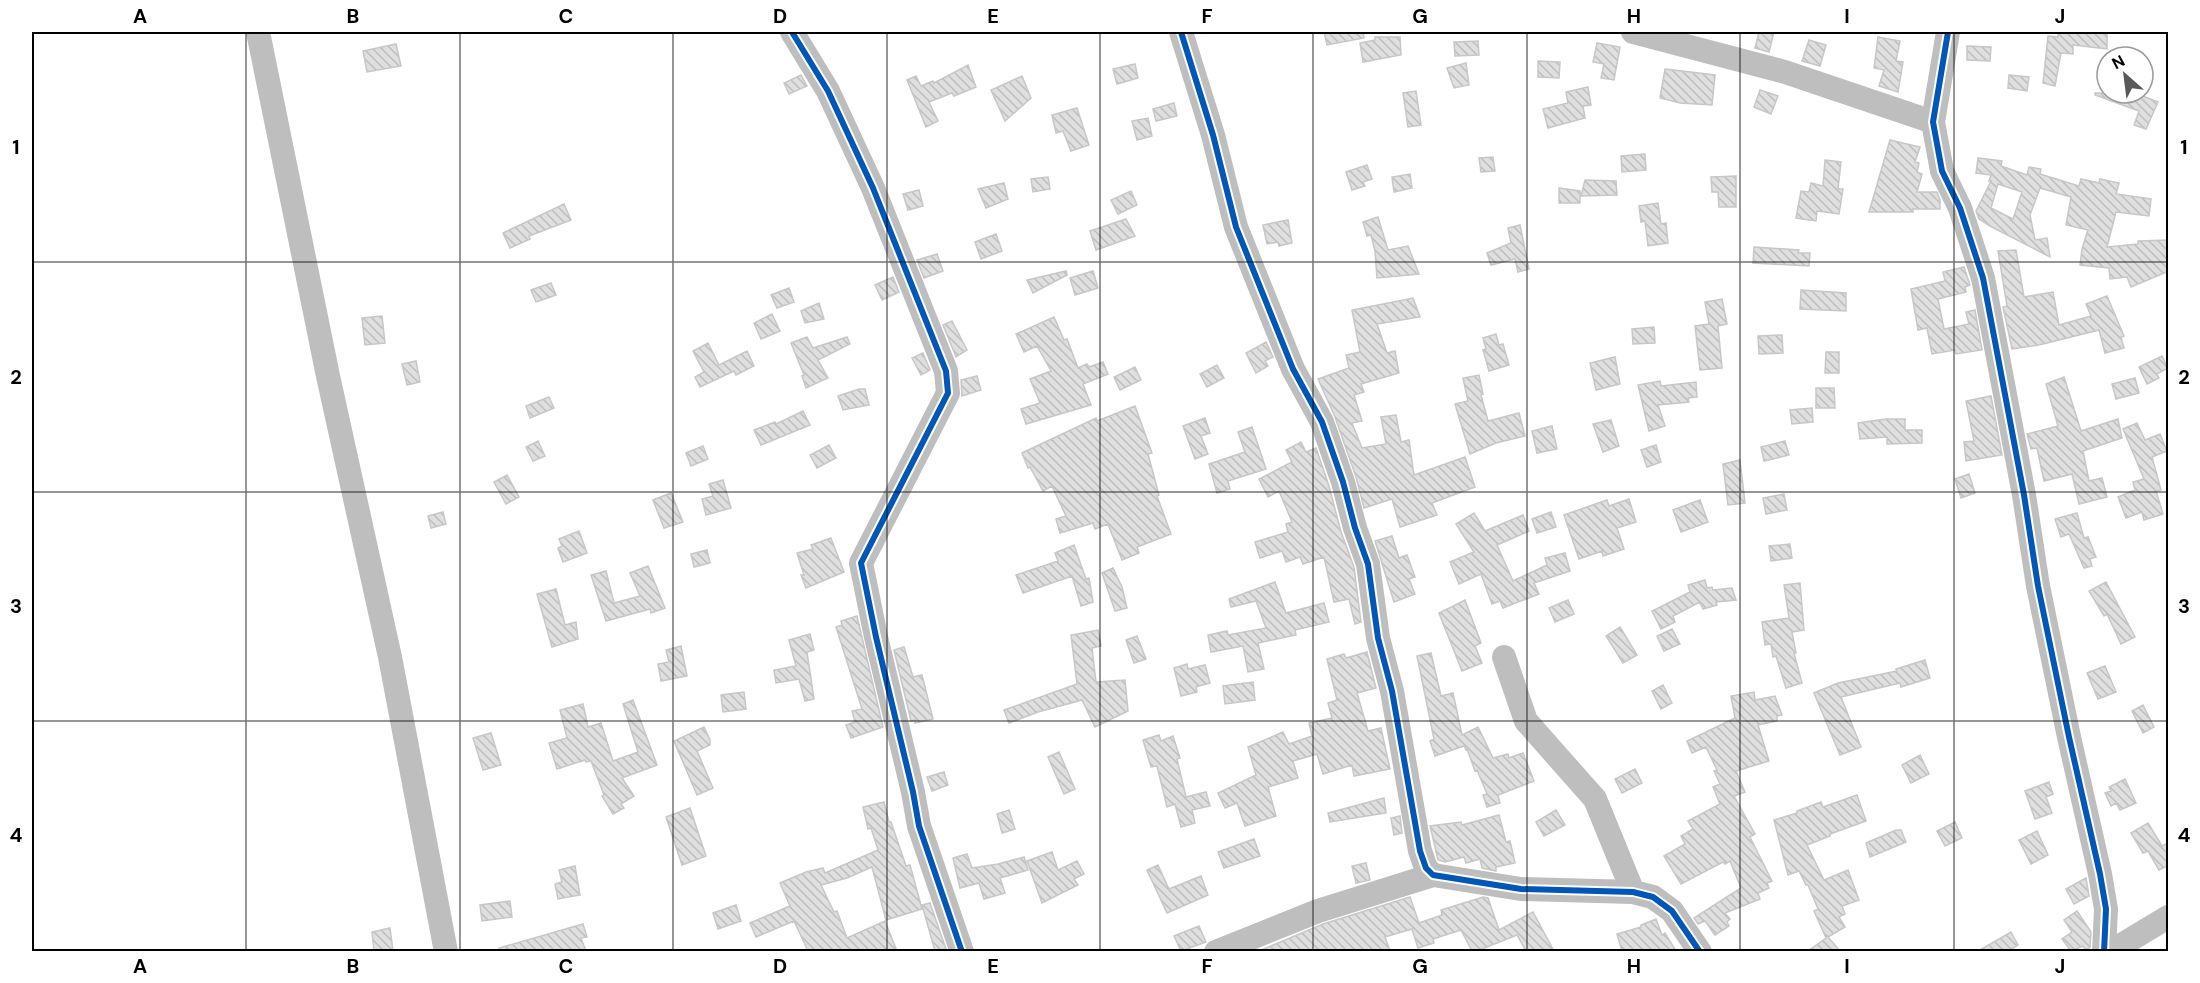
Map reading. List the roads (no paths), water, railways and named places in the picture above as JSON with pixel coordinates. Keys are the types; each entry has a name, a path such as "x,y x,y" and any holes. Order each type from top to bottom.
{"street":[{"path":"258,32 328,376 390,657 446,951"},
{"path":"792,32 828,91 873,188 946,371 948,393 861,563 876,637 914,792 919,826 962,951"},
{"path":"1181,32 1213,135 1236,227 1293,369 1322,422 1368,564 1378,638 1392,691 1420,851 1426,868 1433,876"},
{"path":"1633,32 1785,72 1933,122"},
{"path":"1948,32 1933,122 1942,171 1960,208 1983,278 2024,495 2038,586 2102,886 2106,909 2104,951"},
{"path":"1504,657 1526,722 1595,799 1633,892"},
{"path":"1216,951 1318,911 1433,876 1521,889 1633,892 1653,897 1672,911 1700,951"},
{"path":"2110,951 2169,917"}]}
